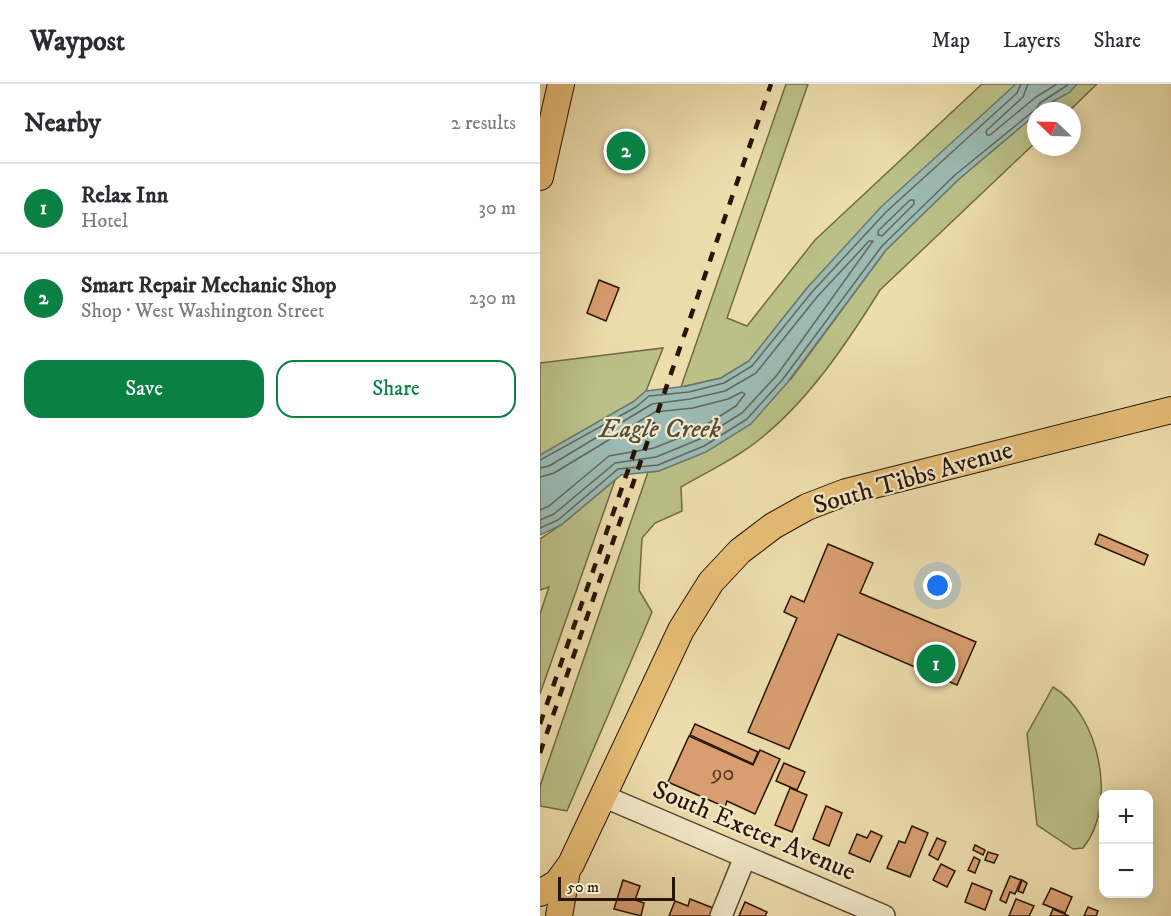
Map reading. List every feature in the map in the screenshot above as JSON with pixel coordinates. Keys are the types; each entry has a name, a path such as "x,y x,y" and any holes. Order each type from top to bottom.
{"main road":[{"path":"540,177 561,84"},
{"name":"South Tibbs Avenue","path":"540,893 557,883 567,870 681,630 707,587 735,555 773,526 807,507 846,492 1171,410"},
{"path":"559,916 567,870"}],"street":[{"name":"South Exeter Avenue","path":"603,796 884,916"},
{"path":"721,916 745,857"}],"green space":[{"path":"786,84 808,84 727,318 747,326 815,240 982,84 1016,84 807,288 749,361 721,378 681,387"},
{"path":"1077,84 1097,84 1078,102 1052,102"},
{"path":"1027,122 1027,151 880,290 826,370 795,407 751,446 681,487 682,511 655,523 642,538 639,590 652,612 567,811 540,806 540,786 648,472 659,471 791,379 886,250 959,179"},
{"path":"663,348 646,391 633,402 540,455 540,363"},
{"path":"615,480 540,694 540,614 549,587 540,590 540,539 561,525"},
{"path":"1053,687 1069,700 1082,718 1099,762 1101,786 1099,812 1094,830 1083,848 1073,849 1037,825 1027,734"}],"water":[{"name":"Eagle Creek","path":"1016,84 1077,84 1070,92 1052,102 1027,102 1027,122 959,179 886,250 787,383 751,424 706,452 659,471 621,475 561,525 540,535 540,455 633,402 646,391 687,386 721,378 749,361 807,288 881,207"}],"building":[{"path":"623,138 644,140 643,160 608,159 608,144 623,144"},
{"path":"599,280 619,288 606,321 587,313"},
{"path":"1099,534 1148,555 1144,565 1095,544"},
{"path":"828,544 873,563 860,593 976,642 957,685 838,634 789,749 748,732 797,618 784,612 791,596 804,602"},
{"path":"695,724 758,752 753,764 690,735"},
{"path":"689,736 753,765 760,750 780,759 755,814 727,801 725,807 668,782"},
{"path":"784,763 805,772 797,790 776,781"},
{"path":"790,788 807,795 792,832 775,825"},
{"path":"826,806 842,813 829,846 813,839"},
{"path":"912,826 928,833 910,877 887,868 899,841 905,843"},
{"path":"871,831 882,836 870,862 849,853 857,834 867,838"},
{"path":"937,838 946,842 938,860 929,855"},
{"path":"975,845 985,850 983,855 973,850"},
{"path":"988,852 998,855 994,863 985,860"},
{"path":"974,857 980,860 975,873 968,870"},
{"path":"941,864 955,871 947,887 933,880"},
{"path":"1010,876 1021,880 1015,894 1010,892 1006,903 1000,900"},
{"path":"623,880 640,886 635,900 644,903 641,916 614,909"},
{"path":"1022,880 1027,883 1023,893 1018,891"},
{"path":"972,883 992,891 985,910 965,902"},
{"path":"1051,888 1072,897 1065,913 1043,904"},
{"path":"690,899 713,908 710,916 669,916 675,901 688,906"},
{"path":"1016,899 1034,906 1029,916 1009,916"},
{"path":"745,902 767,912 765,916 739,916"},
{"path":"1088,907 1098,911 1096,916 1084,916"},
{"path":"1053,909 1069,916 1050,916"}],"railway":[{"path":"540,753 771,84"},
{"path":"540,724 644,424"}],"place":[{"name":"Smart Repair Mechanic Shop","path":"626,151"},
{"name":"Relax Inn","path":"936,664"}]}
